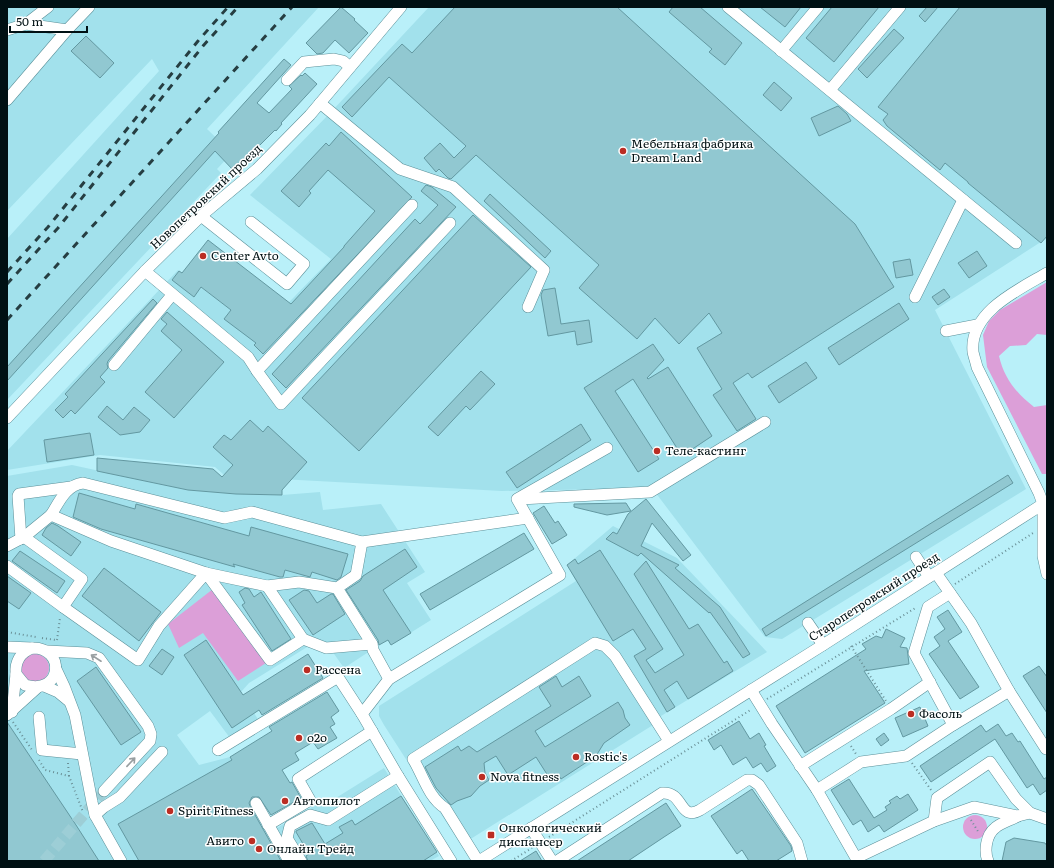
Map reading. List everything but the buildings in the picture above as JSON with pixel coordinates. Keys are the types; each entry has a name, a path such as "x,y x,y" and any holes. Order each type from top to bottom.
{"street":[{"path":"7,30 26,24 48,7"},
{"path":"7,100 67,30 89,7"},
{"name":"Новопетровский проезд","path":"7,418 145,271 201,216 257,169 320,103 401,7"},
{"path":"781,51 818,7"},
{"path":"830,90 900,7"},
{"path":"733,9 781,51 1016,243"},
{"path":"26,24 67,30"},
{"path":"287,80 304,62 334,59 343,61 350,67"},
{"path":"320,103 400,169 453,187 544,270 528,307"},
{"path":"915,297 963,200"},
{"path":"256,371 412,205"},
{"path":"201,216 288,284 304,264 251,222"},
{"path":"145,271 248,357 256,371 281,404 450,223"},
{"path":"1047,272 1014,292 990,310 978,326 974,340 973,352 977,367 1045,503 1043,556 1047,574"},
{"path":"114,365 172,295"},
{"path":"946,331 978,326"},
{"path":"517,499 650,492 765,422"},
{"path":"517,499 607,448"},
{"path":"7,546 23,538 51,515 62,497 71,487 76,484 83,483 224,518 252,512 362,542 528,518"},
{"path":"61,612 82,579 23,538 18,496 20,494 71,487"},
{"path":"362,714 388,679 560,575 517,499"},
{"name":"Старопетровский проезд","path":"479,861 823,645 1045,503"},
{"path":"51,515 111,541 206,573 267,586 299,582 337,588 356,575 362,542"},
{"path":"916,557 948,591 971,623 1009,691 1047,749"},
{"path":"7,566 61,612 138,660 159,626 206,573"},
{"path":"206,573 270,660 303,639"},
{"path":"267,586 303,639 326,648 372,644"},
{"path":"337,588 372,644 373,650 388,679"},
{"path":"948,591 928,606 914,653 953,725"},
{"path":"808,623 823,645"},
{"path":"479,861 445,808 439,804 423,779 421,770 413,759 595,643 605,646 615,656 669,741"},
{"path":"7,647 39,648 47,651 87,653 99,658 148,726 151,734 150,741 104,791"},
{"path":"12,715 16,671 19,656 32,648"},
{"path":"47,651 52,656 56,669 72,705 92,802 91,817 122,861"},
{"path":"7,658 25,685 41,686 58,692 72,705"},
{"path":"12,715 22,701 41,686 50,682 54,677 56,669"},
{"path":"218,750 338,677 451,861"},
{"path":"800,766 891,709 930,682"},
{"path":"751,690 760,704 768,726 817,790 856,858 934,821 974,807 1018,816"},
{"path":"817,790 861,762 906,756 1009,691"},
{"path":"39,717 42,750 82,754"},
{"path":"268,825 310,800 298,779 372,731"},
{"path":"91,817 120,797 162,752"},
{"path":"934,821 937,798 990,762 1016,799 1030,813 1047,820"},
{"path":"301,861 287,838 290,826 310,815 328,820 398,776"},
{"path":"557,861 662,793 675,796 684,809 693,812 700,810 747,780 752,780 759,785 797,843 802,861"},
{"path":"256,803 288,861"},
{"path":"988,861 986,846 989,836 995,828 1018,816 1030,813"},
{"path":"531,828 552,861"}],"path":[{"path":"948,591 1043,527"},
{"path":"511,861 851,646 921,604"},
{"path":"57,640 61,612"},
{"path":"851,646 891,709"},
{"path":"12,715 12,722 32,751"},
{"path":"846,738 861,762"},
{"path":"66,752 69,776 80,806 91,817"},
{"path":"906,756 937,798"},
{"path":"36,757 45,770 69,776"},
{"path":"965,810 986,846"}],"shaded area":[{"path":"7,7 319,7 207,129 232,153 217,169 221,173 7,400 7,239 159,71 152,59 7,211"},
{"path":"429,7 1047,7 1047,238 935,310 1026,489 782,639 765,637 652,488 502,491 280,479 231,481 215,467 100,455 7,470 7,451 178,270 260,332 331,259 250,195 331,112"},
{"path":"1047,282 1047,335 1037,334 1026,345 1010,346 999,356 1004,371 1016,391 1034,407 1047,405 1047,474 1042,474 987,367 983,335 989,321 1000,310"},
{"path":"72,465 188,490 236,494 282,495 320,492 323,510 381,504 425,572 407,583 431,620 391,645 387,640 344,668 332,651 312,644 249,683 241,692 259,721 230,738 210,711 177,735 199,765 230,757 243,779 262,800 260,801 277,828 320,802 323,806 384,768 439,856 430,861 7,861 7,476"},
{"path":"613,526 677,558 767,652 651,722 653,725 461,845 384,725 379,716 379,706 576,581 567,565"},
{"path":"213,589 266,663 238,681 203,633 179,648 168,624"},
{"path":"35,654 41,655 45,658 48,662 48,674 45,678 41,681 35,682 29,681 25,678 22,674 21,668 22,662 25,658 29,655"},
{"path":"975,815 983,819 987,827 983,835 975,839 967,835 963,827 967,819"}],"tunnel":[{"path":"44,861 104,791"}],"railway":[{"path":"7,272 48,227 198,41 228,7"},
{"path":"7,284 58,228 203,46 238,7"},
{"path":"7,320 292,7"}],"place":[{"name":"Мебельная фабрика Dream Land","path":"623,151"},
{"name":"Center Avto","path":"203,256"},
{"name":"Теле-кастинг","path":"657,451"},
{"name":"Рассена","path":"307,670"},
{"name":"Фасоль","path":"911,714"},
{"name":"o2o","path":"299,738"},
{"name":"Rostic's","path":"576,757"},
{"name":"Nova fitness","path":"482,777"},
{"name":"Автопилот","path":"285,801"},
{"name":"Spirit Fitness","path":"170,811"},
{"name":"Онкологический диспансер","path":"491,835"},
{"name":"Авито","path":"252,841"},
{"name":"Онлайн Трейд","path":"259,849"}]}
